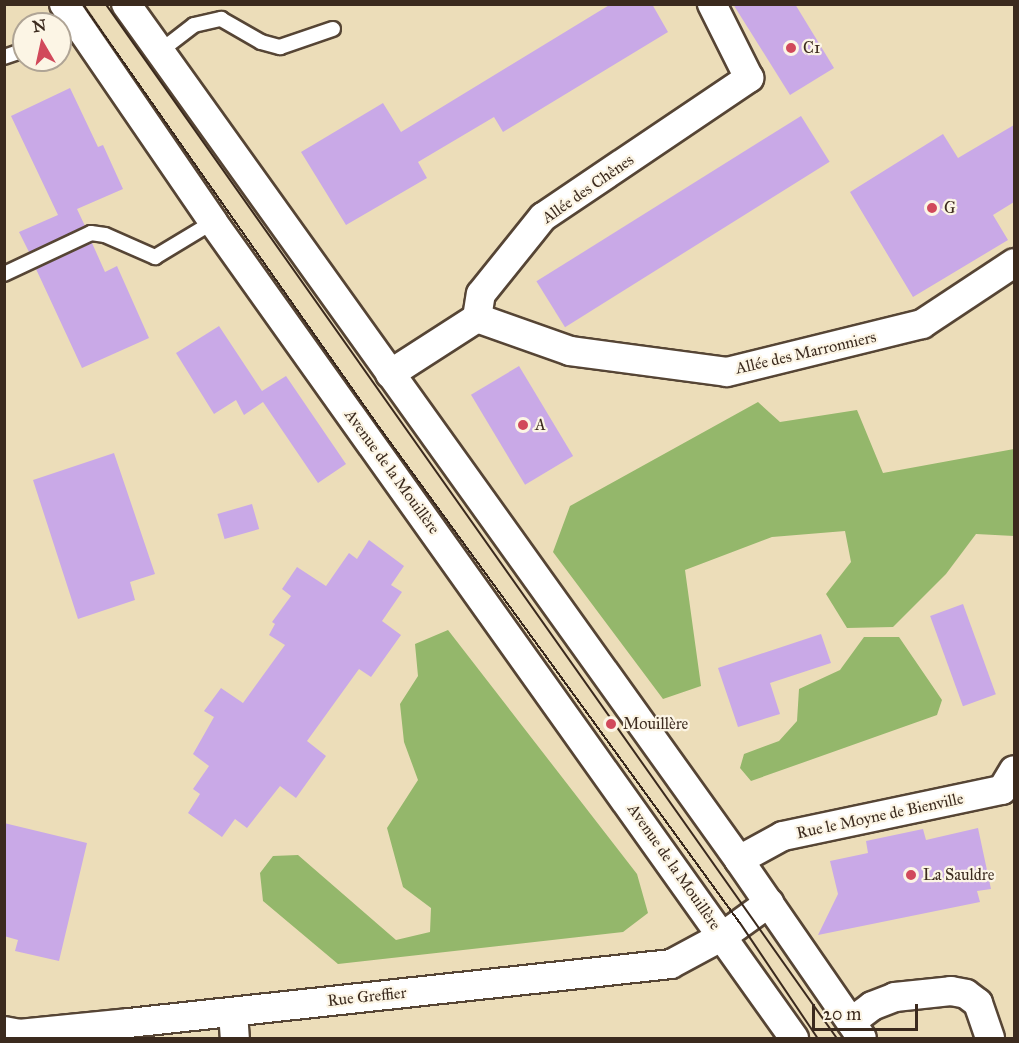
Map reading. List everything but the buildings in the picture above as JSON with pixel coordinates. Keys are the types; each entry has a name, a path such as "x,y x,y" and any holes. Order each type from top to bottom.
{"street":[{"path":"126,4 739,860 856,1030 872,1006 895,997 951,991 966,994 978,1003 990,1038"},
{"name":"Allée des Chênes","path":"477,318 481,294 543,217 749,78 712,4"},
{"name":"Avenue de la Mouillère","path":"72,27 794,1038"},
{"name":"Allée des Marronniers","path":"477,318 570,351 727,372 922,324 1014,263"},
{"path":"390,374 477,318"},
{"name":"Rue le Moyne de Bienville","path":"739,860 783,836 1002,790 1014,770"},
{"name":"Avenue de la Mouillère","path":"723,936 769,903"},
{"name":"Rue Greffier","path":"4,1031 46,1035 234,1025 671,964 723,936"}],"lane":[{"path":"159,52 194,26 221,19 261,42 280,47 333,29"},
{"path":"4,273 91,233 105,235 155,257 213,222"}],"green space":[{"path":"758,402 780,422 857,410 883,473 1014,449 1014,536 976,534 946,574 893,627 847,628 826,594 851,562 845,531 772,537 685,570 701,686 663,699 553,552 570,506"},
{"path":"448,630 637,874 648,913 623,932 338,964 263,901 260,873 273,856 298,855 396,940 430,932 431,908 403,887 387,828 418,780 404,742 400,704 418,676 415,644"},
{"path":"864,637 899,637 942,700 937,715 751,781 740,768 744,754 779,741 797,721 799,689 840,670"}],"tram line":[{"path":"83,4 378,425 741,924 818,1038"},
{"path":"106,4 837,1038"}],"place":[{"name":"C1","path":"791,48"},
{"name":"G","path":"932,208"},
{"name":"A","path":"523,425"},
{"name":"Mouillère","path":"611,724"},
{"name":"La Sauldre","path":"911,875"}]}
